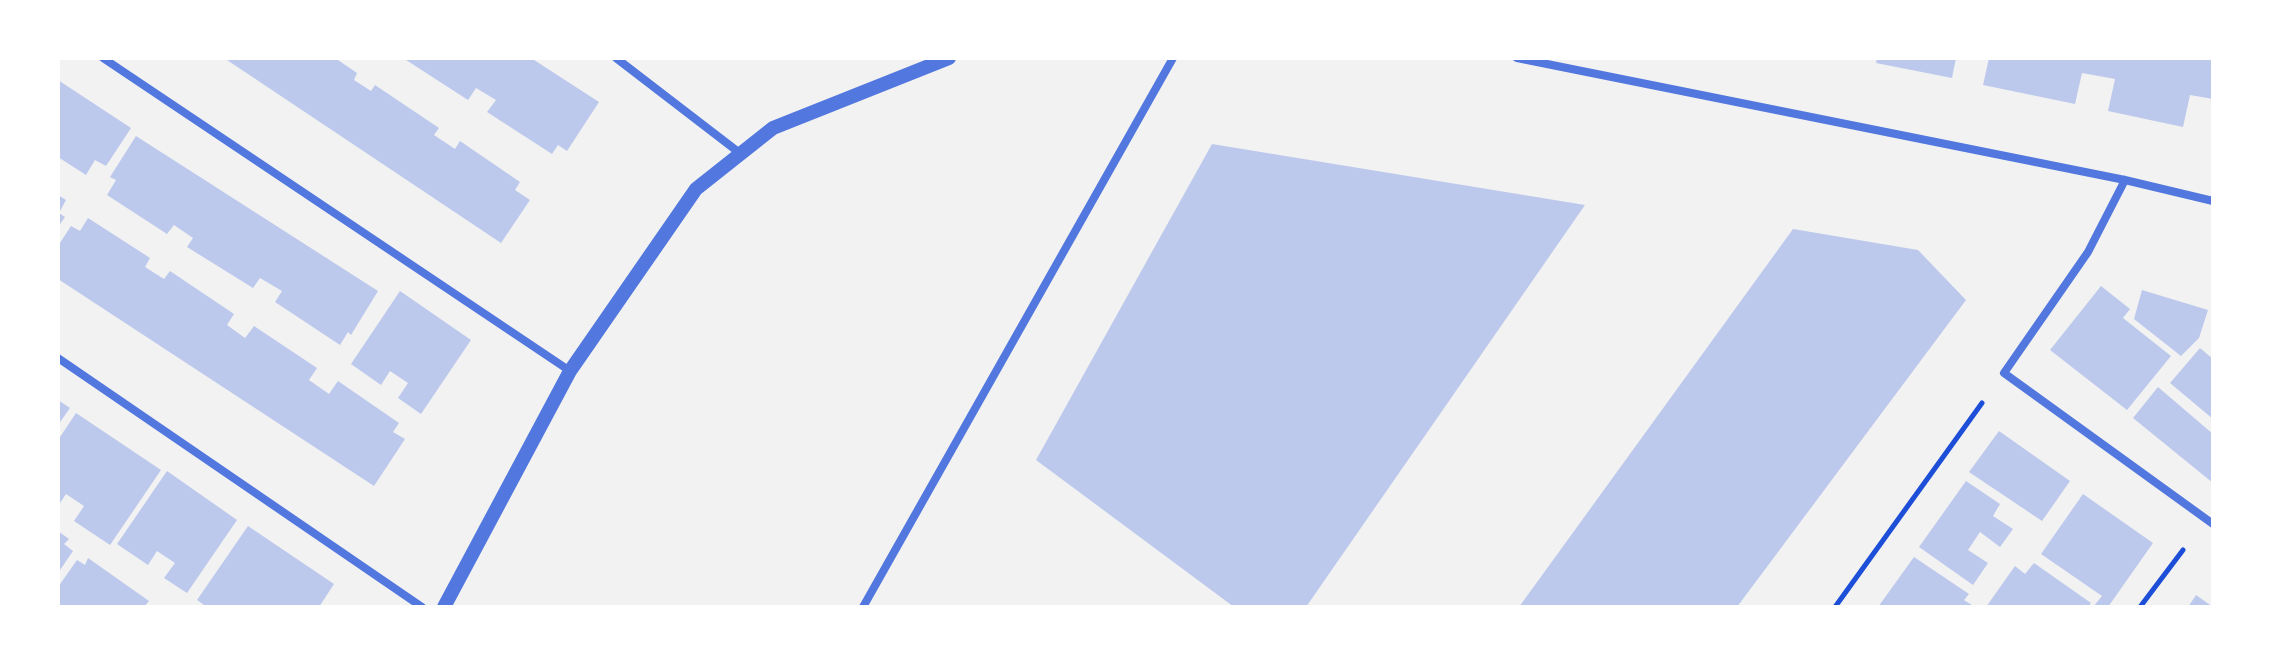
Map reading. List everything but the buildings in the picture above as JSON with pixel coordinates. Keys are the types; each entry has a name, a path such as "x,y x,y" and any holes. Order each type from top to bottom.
{"street":[{"path":"103,58 570,371"},
{"path":"616,58 741,154"},
{"path":"444,607 570,371 696,189 773,128 949,58"},
{"path":"863,607 1173,58"},
{"path":"1517,58 2125,180 2213,201"},
{"path":"2125,180 2088,252 2004,373 2209,522"},
{"path":"58,358 422,607"}],"path":[{"path":"1835,607 2004,373"},
{"path":"2140,607 2209,522"}]}
